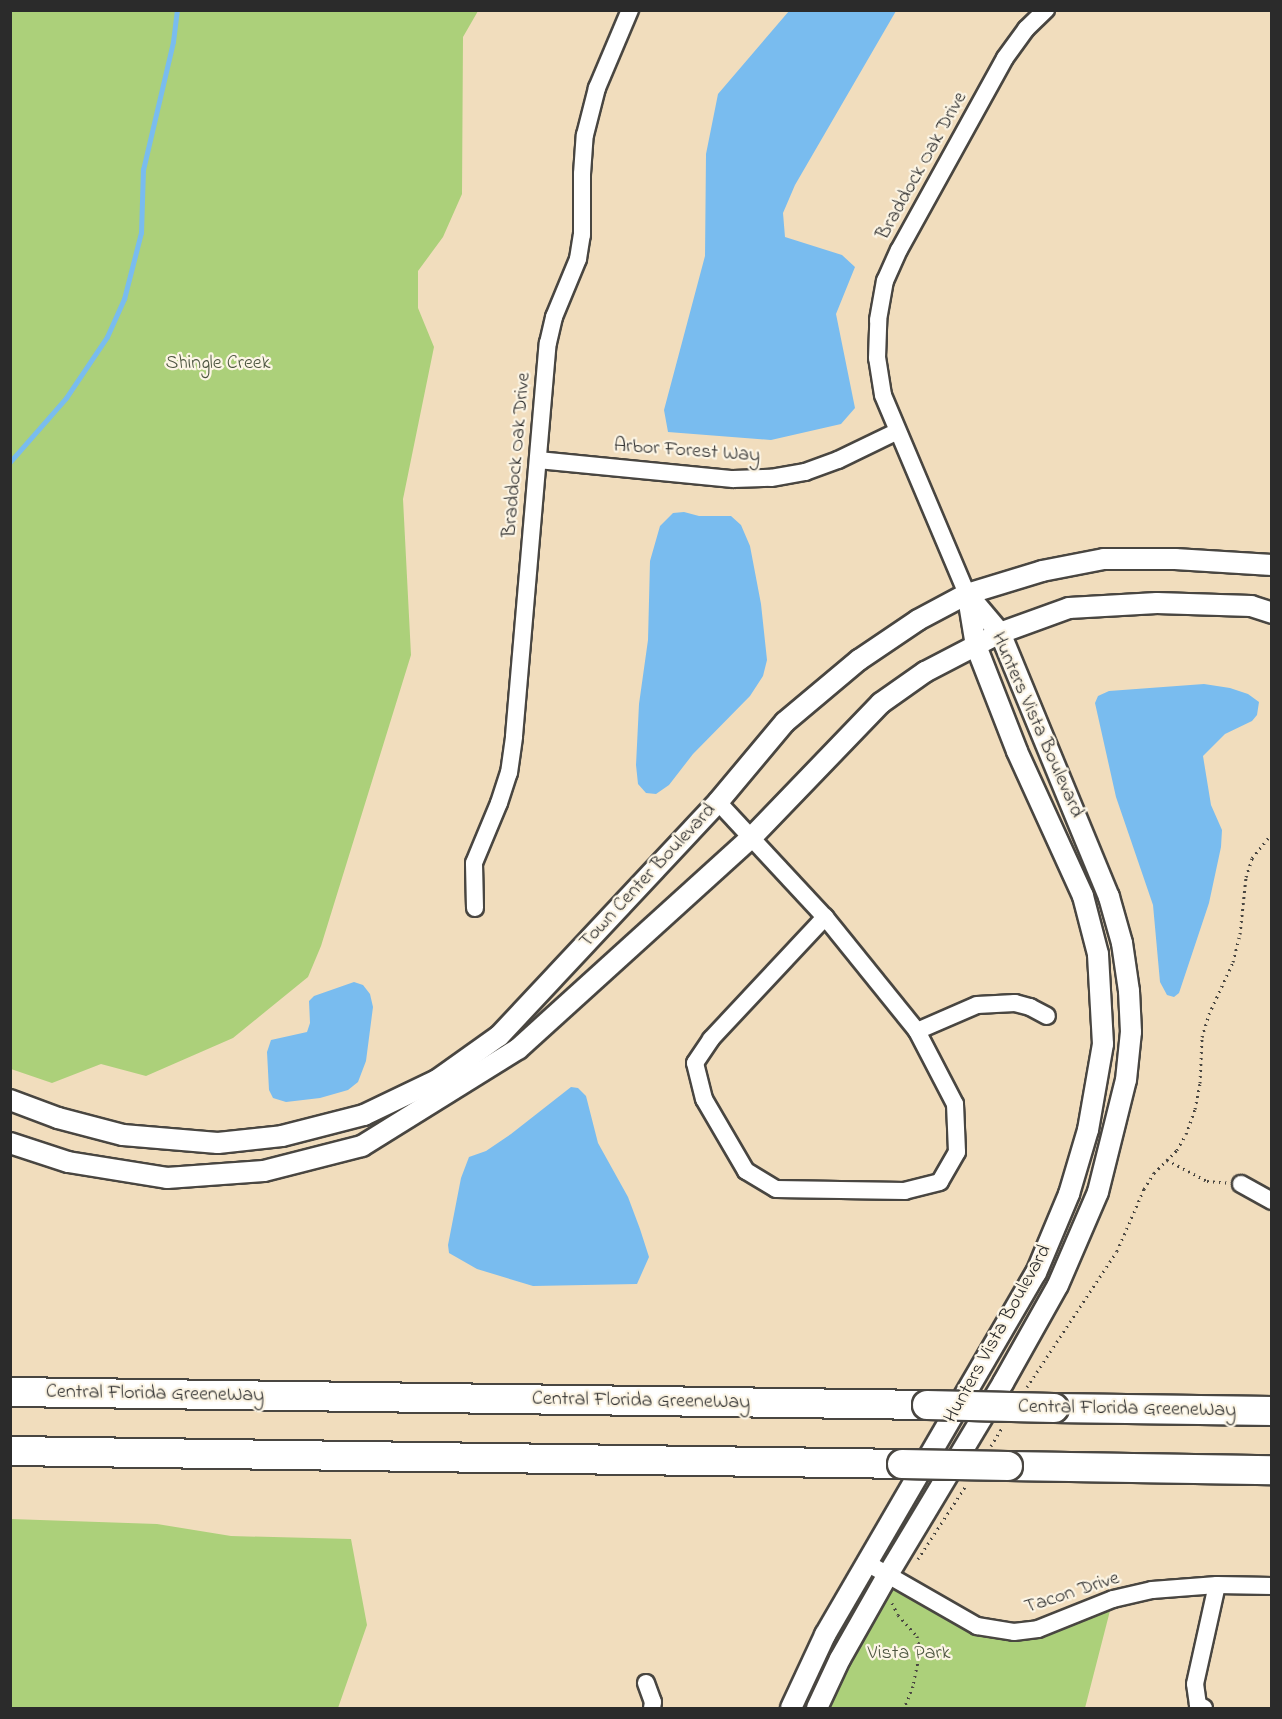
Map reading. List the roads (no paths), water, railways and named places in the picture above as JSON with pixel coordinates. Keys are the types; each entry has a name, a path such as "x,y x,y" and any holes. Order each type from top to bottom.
{"highway":[{"name":"Central Florida GreeneWay","path":"10,1392 1272,1411"},
{"path":"10,1451 902,1464 999,1457 1272,1470"}],"street":[{"name":"Braddock Oak Drive","path":"475,908 474,863 509,773 514,736 548,343 554,317 578,258 582,235 582,174 585,135 597,88 630,10"},
{"name":"Braddock Oak Drive","path":"967,594 896,432 883,395 877,358 878,320 885,281 899,250 1005,58 1026,29 1046,10"},
{"name":"Arbor Forest Way","path":"538,460 733,479 771,478 805,472 838,460 896,432"},
{"name":"Town Center Boulevard","path":"10,1100 58,1118 123,1135 218,1143 282,1136 364,1115 437,1080 499,1036 718,802 785,722 859,660 918,620 967,594 1042,571 1104,559 1175,559 1272,565"},
{"name":"Hunters Vista Boulevard","path":"817,1708 840,1659 893,1580 1058,1286 1098,1192 1126,1080 1131,1032 1129,991 1120,934 1088,842 1000,633 967,594"},
{"name":"Hunters Vista Boulevard","path":"791,1708 825,1635 1041,1263 1069,1194 1088,1130 1103,1044 1098,954 1083,896 1017,751 976,646 967,594"},
{"name":"Town Center Boulevard","path":"10,1143 68,1162 167,1178 264,1171 362,1146 518,1049 752,837 881,703 925,672 1000,633 1069,609 1156,603 1251,606 1272,613"},
{"path":"718,802 825,917 917,1031 955,1104 957,1152 940,1182 905,1191 776,1189 746,1172 704,1099 695,1063 711,1039 825,917"},
{"path":"917,1031 977,1005 1015,1003 1030,1007 1047,1016"},
{"path":"1241,1185 1272,1201"},
{"name":"Tacon Drive","path":"867,1563 893,1580 977,1626 1014,1632 1038,1629 1113,1599 1152,1590 1217,1585 1272,1586"},
{"path":"1204,1708 1198,1705 1195,1684 1217,1585"},
{"path":"646,1683 653,1702 652,1708"}],"water":[{"path":"789,11 896,11 795,185 783,213 785,237 842,255 855,267 836,314 855,408 841,424 771,440 668,432 664,410 705,256 706,154 718,94"},
{"path":"684,512 699,516 731,516 741,525 750,546 761,604 767,660 763,676 750,696 693,754 669,785 656,794 646,793 638,784 636,765 639,704 648,640 650,561 660,526 673,513"},
{"path":"1204,684 1230,688 1248,694 1259,702 1257,715 1252,721 1225,734 1203,756 1211,805 1222,830 1221,847 1209,903 1179,993 1174,997 1167,995 1160,982 1153,905 1116,797 1095,703 1098,696 1109,691"},
{"path":"354,982 363,985 370,994 373,1007 366,1061 358,1082 348,1090 320,1098 286,1102 273,1098 269,1090 267,1052 271,1040 307,1032 310,1023 309,1001 314,996"},
{"path":"571,1087 578,1088 586,1096 598,1143 628,1197 640,1229 649,1257 637,1284 533,1286 477,1269 449,1253 448,1245 461,1178 469,1157 486,1151 511,1134"}],"waterway":[{"name":"Shingle Creek","path":"10,462 66,398 107,337 124,299 141,233 143,170 173,42 177,10"}],"park label":[{"name":"Vista Park","path":"909,1653"}]}
